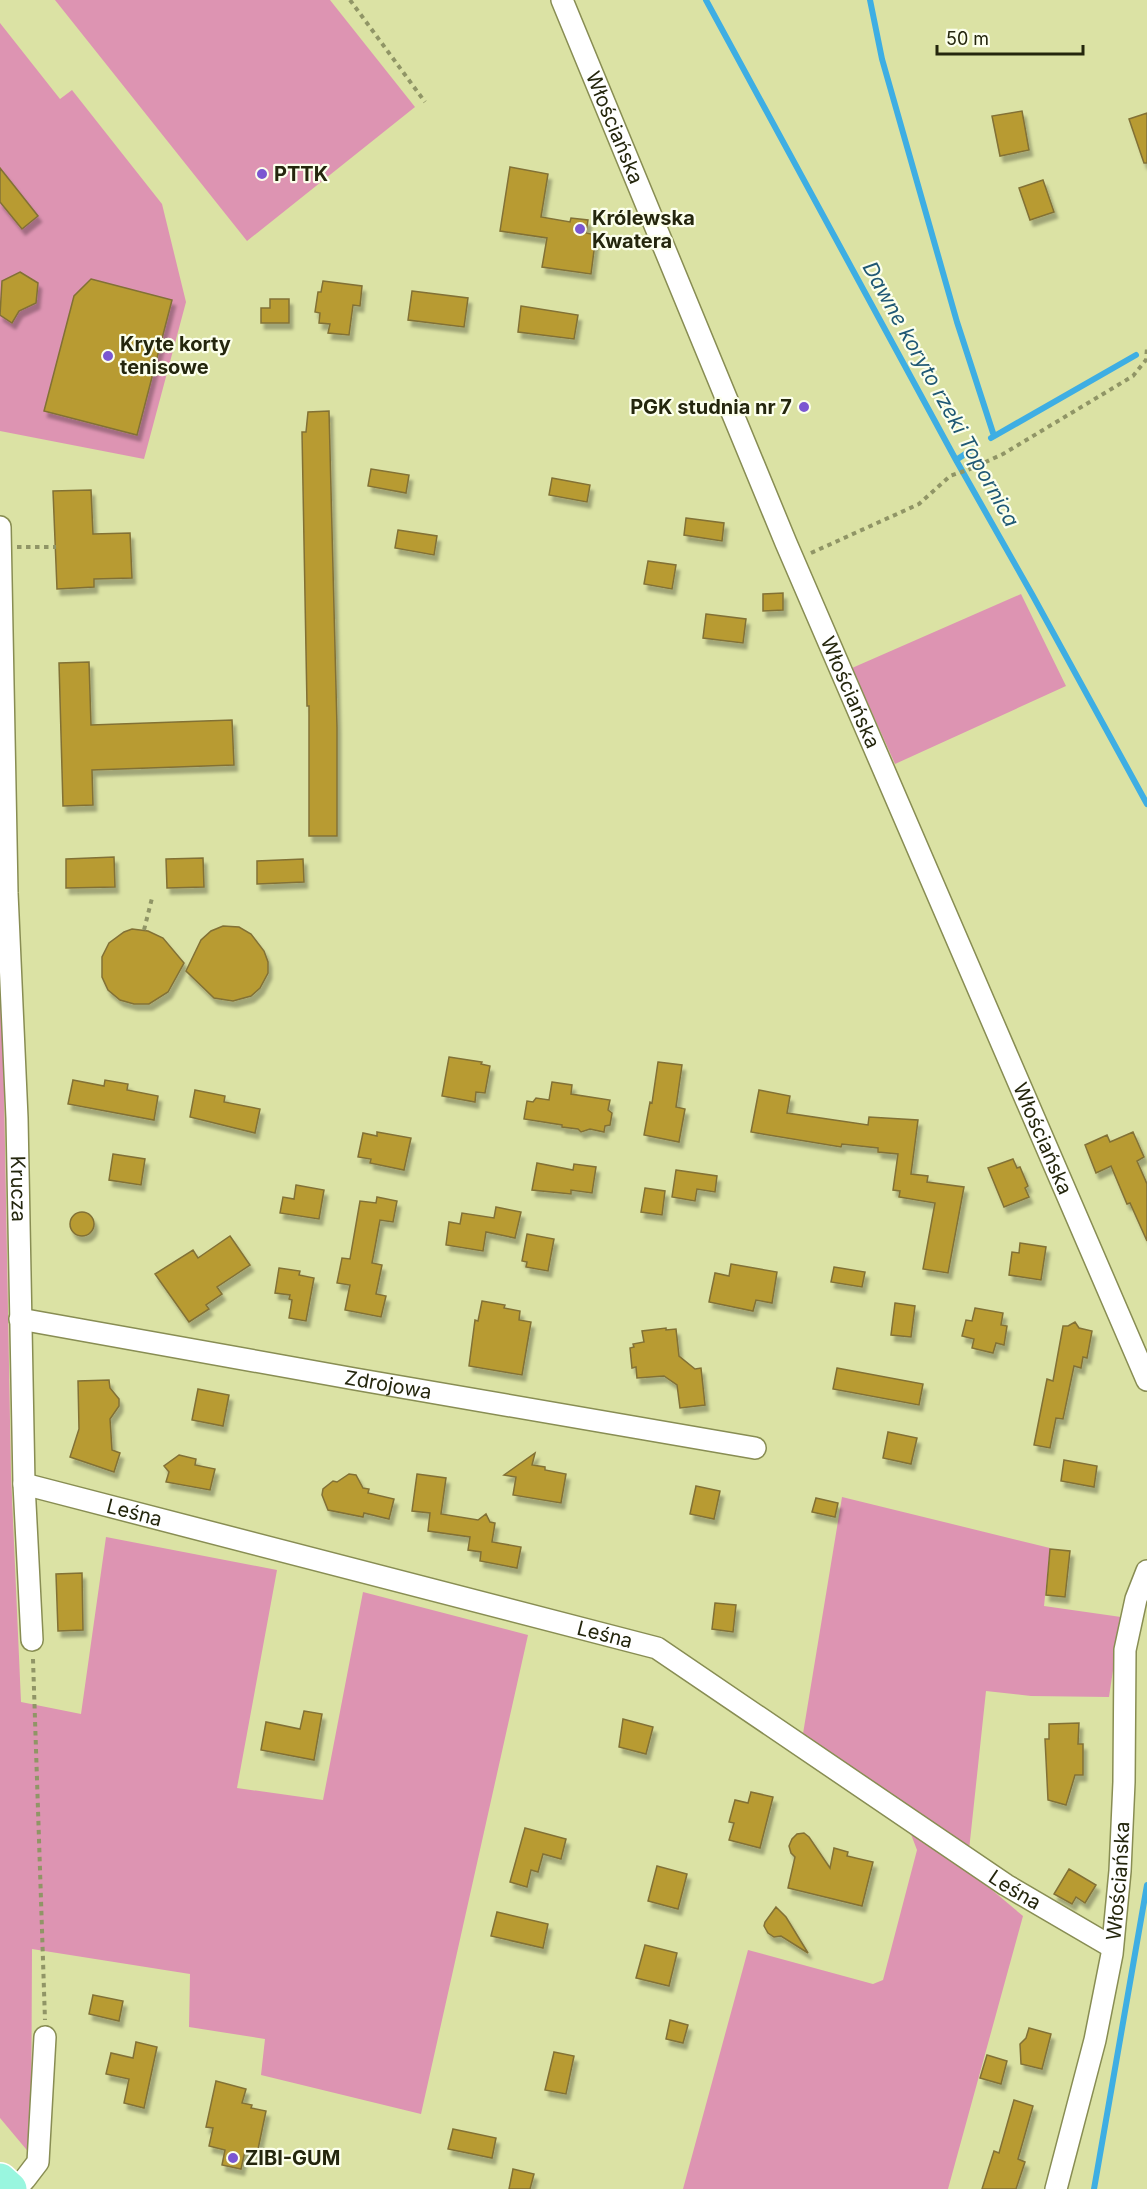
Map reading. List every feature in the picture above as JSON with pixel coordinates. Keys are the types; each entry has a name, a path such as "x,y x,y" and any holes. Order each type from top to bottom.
{"main road":[{"path":"0,2180 10,2189"}],"street":[{"name":"Włościańska","path":"562,0 794,561 1147,1380"},
{"name":"Krucza","path":"0,526 4,893 17,1118 24,1484 32,1640"},
{"name":"Zdrojowa","path":"20,1319 755,1448"},
{"name":"Leśna","path":"24,1484 657,1648 1006,1885 1112,1947"},
{"name":"Włościańska","path":"1056,2189 1095,2040 1112,1947 1121,1837 1125,1650 1137,1599 1147,1570"},
{"path":"16,2189 38,2162 45,2037"}],"path":[{"path":"350,0 425,102"},
{"path":"794,561 919,504 950,476 970,470 1003,454 1133,376 1146,360 1147,348"},
{"path":"0,548 56,547"},
{"path":"144,930 152,898"},
{"path":"32,1640 45,2037"}],"shaded area":[{"name":"PTTK","path":"55,0 330,0 415,107 247,241"},
{"path":"0,23 60,99 72,90 162,204 186,302 144,459 0,431"},
{"path":"1021,594 1066,686 895,764 852,668"},
{"path":"0,873 11,1475 21,1702 81,1714 106,1537 277,1570 237,1788 323,1800 363,1592 528,1635 421,2114 261,2075 265,2039 189,2027 190,1974 32,1949 31,2155 0,2118"},
{"path":"842,1497 1050,1548 1044,1606 1121,1617 1109,1697 1031,1696 986,1691 967,1869 1023,1916 948,2189 683,2189 748,1950 873,1984 883,1980 917,1850 909,1829 799,1758"}],"building":[{"path":"1022,111 1029,150 1000,156 992,116"},
{"path":"1147,113 1147,163 1144,163 1129,119"},
{"path":"510,167 548,174 541,217 570,222 571,218 588,220 586,233 596,235 591,274 542,267 547,238 500,231"},
{"path":"0,168 38,216 22,229 0,202"},
{"path":"1043,180 1054,212 1030,220 1019,188"},
{"path":"20,272 38,283 36,303 19,311 12,323 0,315 2,281"},
{"name":"Kryte korty tenisowe","path":"91,279 172,300 137,435 44,411 74,296"},
{"path":"323,281 362,286 360,306 353,305 349,335 328,333 330,324 319,323 320,313 315,312 318,292 321,292"},
{"path":"412,291 468,298 464,327 408,320"},
{"path":"270,299 289,299 289,323 261,323 261,308 270,308"},
{"path":"521,306 578,315 574,339 518,332"},
{"path":"329,411 337,727 337,836 309,836 309,706 307,706 302,432 306,432 308,412"},
{"path":"371,469 409,475 406,493 368,486"},
{"path":"552,478 590,485 587,502 549,495"},
{"path":"91,490 93,534 130,533 132,578 94,579 94,587 57,589 53,491"},
{"path":"686,518 724,523 722,541 684,535"},
{"path":"398,530 437,536 434,555 395,548"},
{"path":"648,561 676,565 672,589 644,584"},
{"path":"783,593 783,610 763,611 763,594"},
{"path":"706,614 746,619 743,643 703,638"},
{"path":"89,662 91,725 232,720 234,765 92,770 93,805 63,806 59,663"},
{"path":"114,857 115,887 66,888 66,859"},
{"path":"203,858 204,887 167,888 166,859"},
{"path":"303,859 304,882 257,884 257,861"},
{"path":"223,926 239,927 251,934 264,951 268,962 268,973 260,988 251,996 233,1001 214,998 186,971 201,940 211,931"},
{"path":"132,929 148,931 163,938 184,963 168,992 149,1004 134,1004 120,1000 108,990 102,977 102,957 109,943"},
{"path":"449,1057 482,1062 481,1064 490,1066 485,1093 476,1092 475,1102 442,1096"},
{"path":"658,1062 682,1065 676,1107 685,1109 679,1142 644,1135 650,1102 652,1103"},
{"path":"73,1080 104,1086 105,1080 128,1084 127,1090 158,1096 154,1120 68,1104"},
{"path":"552,1082 572,1085 571,1094 610,1100 608,1110 612,1113 610,1125 605,1126 604,1132 590,1129 581,1132 578,1129 562,1127 562,1125 524,1119 527,1101 533,1102 536,1098 549,1100"},
{"path":"195,1090 225,1096 224,1102 260,1109 255,1133 190,1117"},
{"path":"759,1090 790,1096 787,1113 868,1125 869,1117 918,1120 911,1174 928,1176 927,1182 964,1187 948,1273 923,1269 935,1203 899,1197 900,1191 893,1190 898,1154 878,1152 878,1148 842,1144 841,1147 751,1132"},
{"path":"377,1132 411,1138 404,1170 370,1163 371,1159 358,1157 363,1133 377,1136"},
{"path":"1133,1132 1144,1157 1137,1161 1147,1184 1147,1241 1130,1203 1127,1204 1111,1166 1096,1173 1085,1145 1107,1135 1110,1142"},
{"path":"113,1154 145,1159 141,1185 109,1180"},
{"path":"1013,1159 1017,1168 1020,1167 1028,1186 1025,1188 1029,1197 1004,1207 988,1168"},
{"path":"537,1163 573,1170 574,1164 596,1167 592,1193 571,1190 571,1194 532,1190"},
{"path":"676,1170 717,1176 715,1192 697,1189 695,1201 672,1197"},
{"path":"296,1185 324,1190 319,1219 280,1213 283,1197 294,1199"},
{"path":"645,1188 665,1191 662,1215 641,1212"},
{"path":"377,1197 397,1201 393,1222 380,1220 372,1263 382,1265 376,1294 386,1296 381,1317 345,1310 350,1285 337,1283 342,1258 350,1259 360,1201 376,1203"},
{"path":"496,1207 521,1212 515,1238 486,1232 483,1251 446,1245 449,1222 460,1224 462,1213 494,1218"},
{"path":"82,1212 91,1215 94,1224 91,1233 82,1236 73,1233 70,1224 73,1215"},
{"path":"527,1234 554,1239 548,1271 526,1267 527,1262 522,1261"},
{"path":"230,1236 250,1265 217,1287 222,1294 206,1305 209,1309 189,1322 155,1274 193,1250 198,1258"},
{"path":"1020,1243 1046,1247 1041,1280 1009,1275 1012,1252 1019,1253"},
{"path":"731,1264 777,1272 772,1303 756,1300 753,1311 709,1302 715,1273 729,1276"},
{"path":"834,1267 865,1272 862,1287 831,1282"},
{"path":"279,1268 300,1271 299,1275 314,1278 306,1321 289,1318 292,1300 289,1299 290,1295 275,1293"},
{"path":"482,1301 505,1305 504,1308 520,1311 519,1320 531,1322 522,1375 469,1366 475,1320 478,1321"},
{"path":"895,1303 915,1306 911,1337 891,1335"},
{"path":"975,1308 1003,1313 1001,1325 1007,1326 1004,1345 996,1343 993,1353 972,1348 974,1339 962,1336 966,1320 972,1321"},
{"path":"1075,1322 1079,1328 1092,1331 1087,1358 1083,1357 1081,1368 1074,1366 1063,1419 1056,1418 1050,1448 1034,1445 1047,1379 1053,1381 1063,1326"},
{"path":"666,1328 666,1330 676,1329 679,1356 695,1369 701,1368 705,1405 680,1408 677,1385 664,1376 637,1378 636,1367 632,1368 630,1348 634,1347 633,1344 644,1342 642,1331"},
{"path":"837,1368 923,1384 919,1405 833,1389"},
{"path":"109,1380 110,1388 119,1399 119,1406 110,1419 112,1450 120,1453 114,1472 70,1457 79,1429 78,1381"},
{"path":"198,1389 229,1395 223,1426 192,1420"},
{"path":"888,1432 917,1438 911,1464 883,1458"},
{"path":"535,1453 532,1465 566,1474 561,1503 513,1495 516,1477 504,1475"},
{"path":"179,1455 196,1459 195,1465 215,1469 210,1490 166,1482 169,1472 164,1466"},
{"path":"1064,1460 1097,1466 1094,1487 1061,1481"},
{"path":"349,1474 356,1475 363,1488 369,1489 368,1493 394,1499 389,1519 364,1513 363,1517 328,1510 322,1495 323,1489 333,1481 337,1482"},
{"path":"417,1474 446,1478 441,1514 478,1520 486,1514 490,1522 495,1523 492,1542 521,1547 517,1568 480,1561 481,1552 468,1550 470,1537 428,1531 430,1513 412,1511"},
{"path":"696,1486 720,1491 714,1519 690,1514"},
{"path":"816,1498 838,1503 835,1517 812,1512"},
{"path":"1050,1549 1070,1551 1065,1597 1046,1595"},
{"path":"82,1573 83,1630 58,1631 56,1574"},
{"path":"715,1603 736,1605 733,1632 712,1629"},
{"path":"304,1711 322,1714 314,1760 261,1750 266,1722 300,1729"},
{"path":"623,1719 653,1727 646,1754 619,1747"},
{"path":"1079,1723 1078,1744 1083,1744 1083,1775 1075,1775 1066,1805 1048,1800 1045,1739 1049,1739 1049,1724"},
{"path":"751,1792 773,1797 760,1848 729,1840 734,1823 729,1822 735,1800 748,1803"},
{"path":"525,1828 566,1839 561,1859 543,1854 538,1872 531,1870 527,1887 510,1882"},
{"path":"804,1833 830,1868 834,1848 848,1852 847,1856 873,1862 862,1906 788,1888 795,1857 789,1846 797,1834"},
{"path":"657,1866 687,1874 678,1909 648,1901"},
{"path":"1069,1869 1096,1885 1085,1903 1076,1897 1072,1904 1054,1894"},
{"path":"776,1907 786,1917 808,1953 781,1936 774,1937 768,1933 764,1926 765,1922"},
{"path":"497,1912 548,1924 543,1948 491,1936"},
{"path":"645,1945 677,1953 669,1986 636,1978"},
{"path":"93,1995 123,2001 119,2021 89,2014"},
{"path":"670,2020 688,2025 683,2043 666,2039"},
{"path":"1029,2028 1051,2034 1042,2069 1021,2064 1020,2044 1026,2038"},
{"path":"136,2042 157,2047 144,2108 124,2103 129,2079 106,2074 111,2053 133,2058"},
{"path":"554,2052 574,2056 566,2094 545,2090"},
{"path":"987,2055 1007,2061 1001,2084 980,2078"},
{"path":"216,2081 246,2089 242,2103 252,2105 251,2108 266,2111 257,2154 245,2151 241,2169 222,2165 225,2150 209,2146 213,2128 206,2127"},
{"path":"1014,2100 1033,2106 1018,2159 1025,2162 1016,2189 982,2189 994,2151 999,2153"},
{"path":"453,2129 496,2138 492,2158 448,2149"},
{"path":"513,2169 534,2174 530,2189 509,2189"}],"waterway":[{"name":"Dawne koryto rzeki Topornica","path":"706,0 956,460 1147,804"},
{"path":"870,0 882,59 957,322 994,436"},
{"path":"991,438 1136,355"},
{"path":"956,460 973,449"},
{"name":"Dawne koryto rzeki Topornica","path":"1094,2189 1147,1885"}],"place":[{"name":"PTTK","path":"262,174"},
{"name":"Królewska Kwatera","path":"580,229"},
{"name":"Kryte korty tenisowe","path":"108,356"},
{"name":"PGK studnia nr 7","path":"804,407"},
{"name":"ZIBI-GUM","path":"233,2158"}]}
